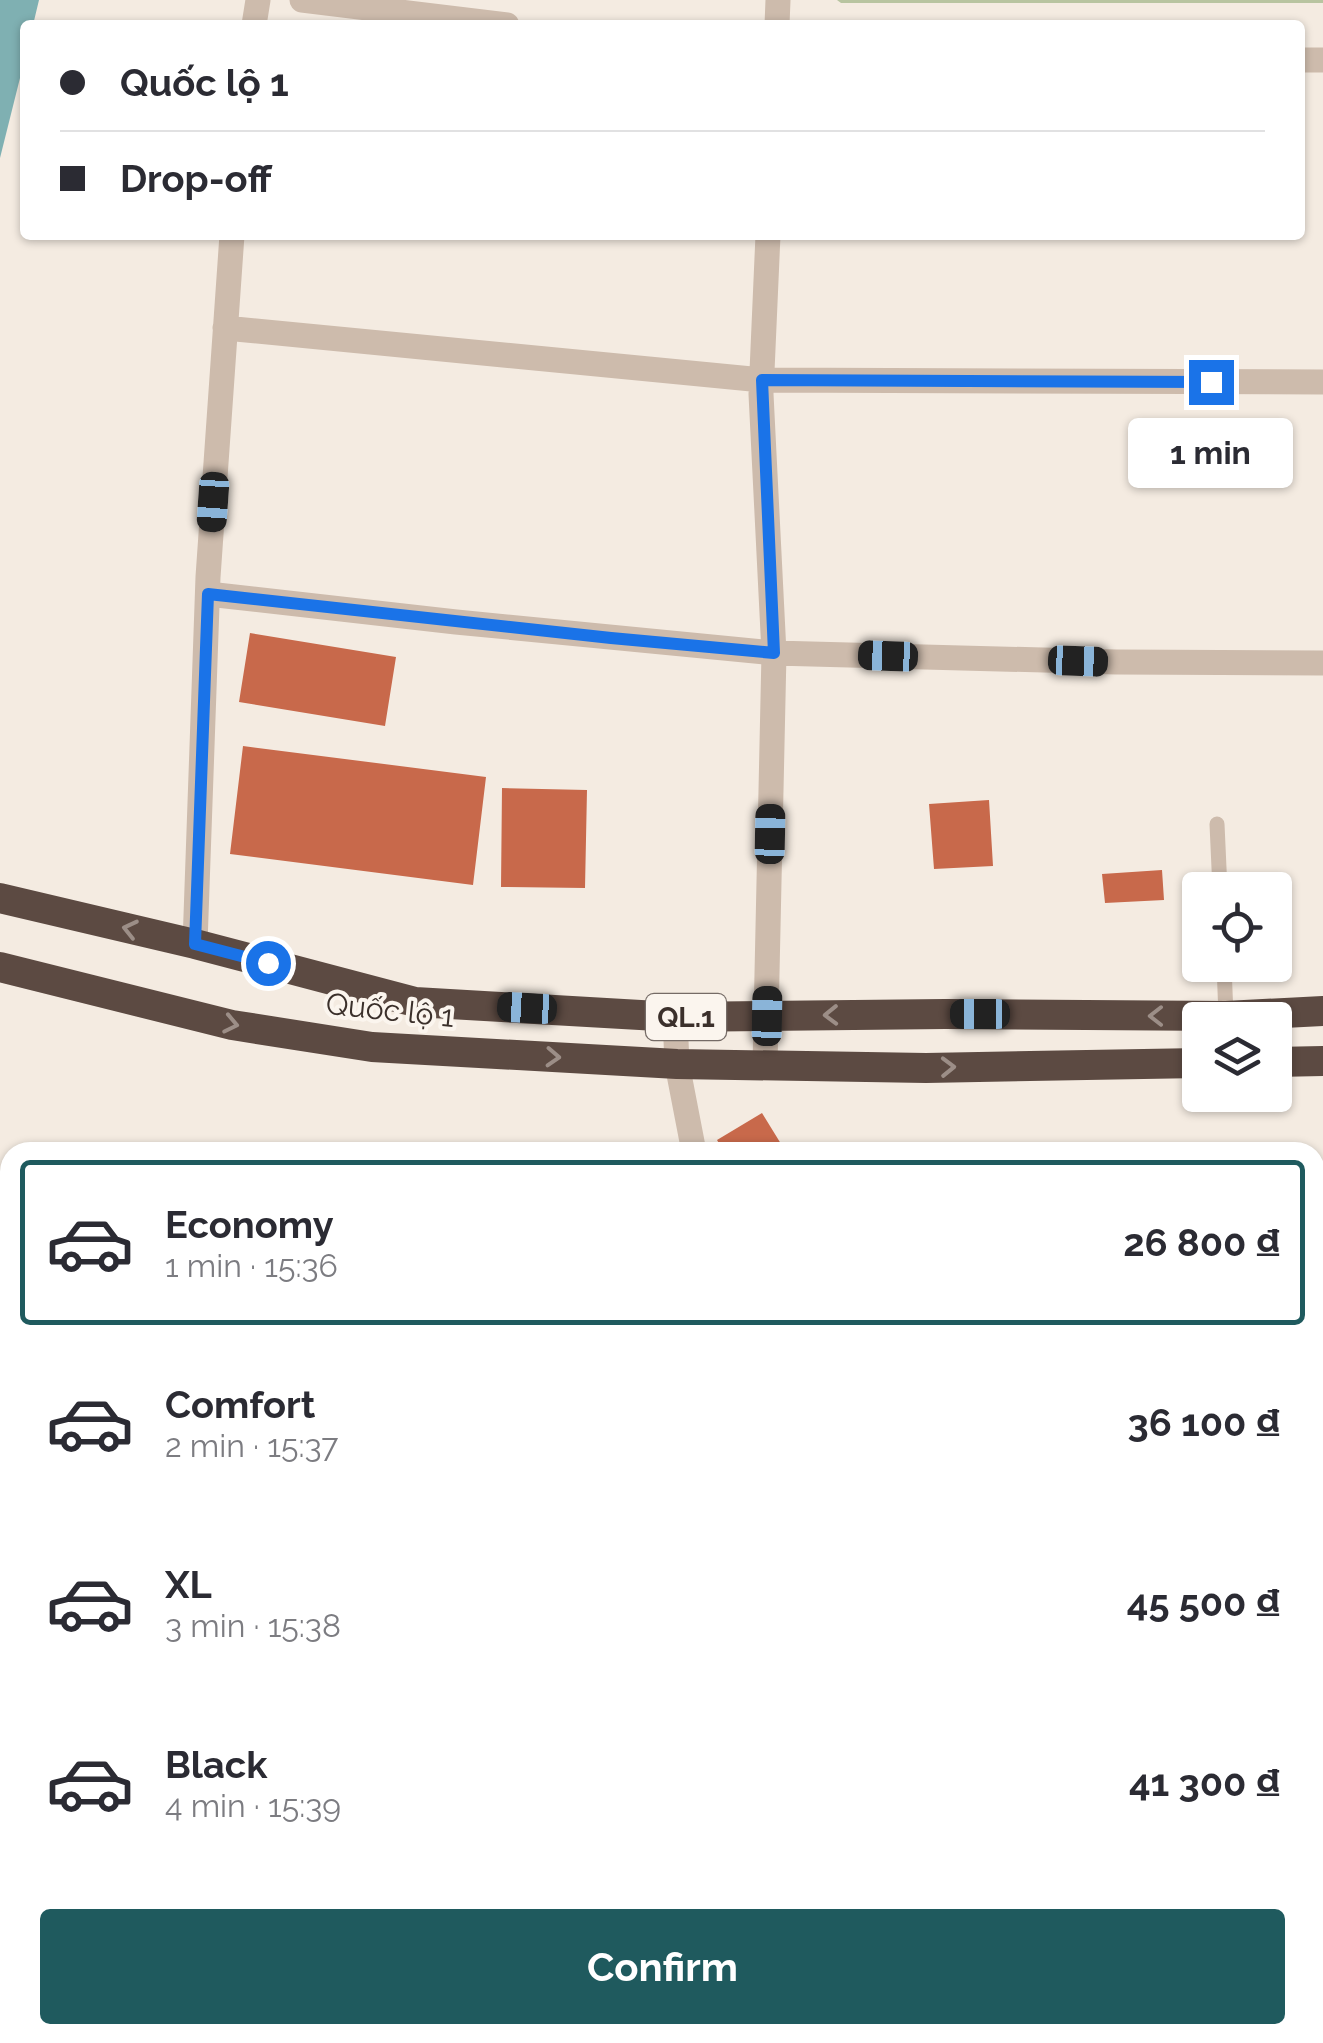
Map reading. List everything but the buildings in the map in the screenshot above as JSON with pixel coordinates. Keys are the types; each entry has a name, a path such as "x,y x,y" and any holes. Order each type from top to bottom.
{"highway":[{"name":"Quốc lộ 1","path":"0,898 416,1002 676,1016 1182,1016"},
{"name":"Quốc lộ 1","path":"0,967 232,1025 372,1048 677,1064 926,1068 1182,1062"},
{"name":"Quốc lộ 1","path":"1292,1013 1323,1011"},
{"path":"1292,1062 1323,1061"}],"street":[{"path":"302,0 466,20"},
{"path":"195,944 208,594 232,240"},
{"path":"765,1065 774,653 762,380 768,240"},
{"path":"225,328 762,380 1323,382"},
{"path":"208,594 774,653 1323,663"},
{"path":"676,1016 677,1064 692,1142"}],"lane":[{"path":"1217,824 1219,872"}],"green space":[{"path":"837,0 1323,0 1323,3 841,3"}],"water":[{"path":"0,0 39,0 34,20 20,20 20,78 0,158"}],"route":[{"path":"268,963 195,944 208,594 774,653 762,380 1211,382"}]}
